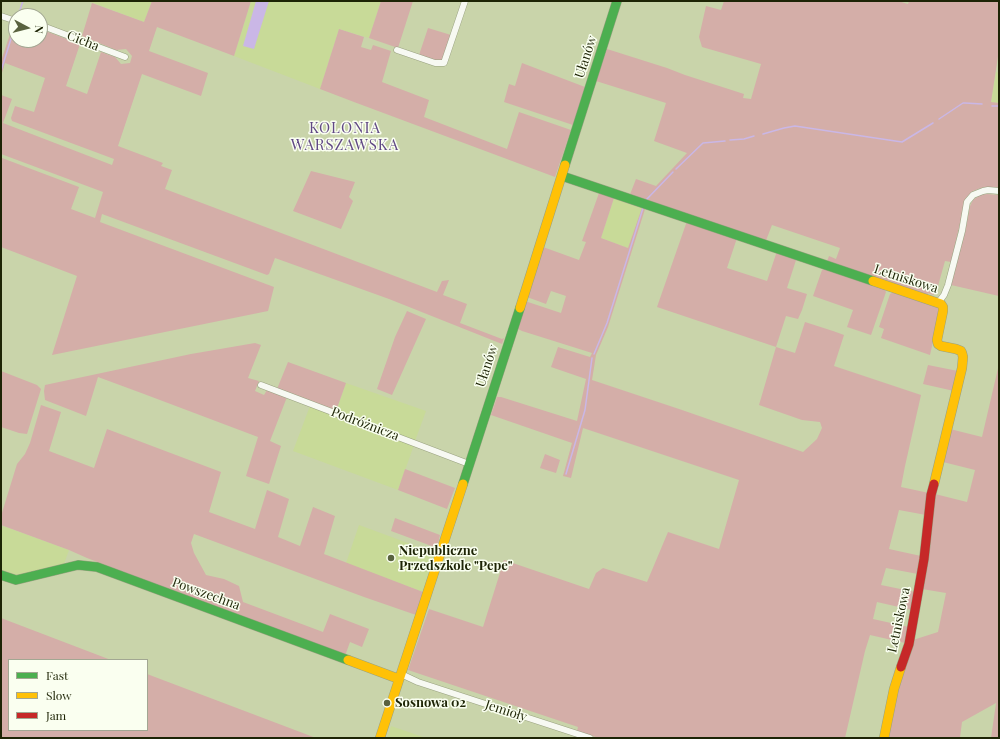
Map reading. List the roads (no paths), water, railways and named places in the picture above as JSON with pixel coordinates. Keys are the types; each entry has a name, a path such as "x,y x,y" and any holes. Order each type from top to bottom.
{"street":[{"path":"397,50 435,63 444,63 465,1"},
{"name":"Ułanów","path":"380,738 562,176 617,1"},
{"name":"Cicha","path":"48,28 125,57"},
{"name":"Letniskowa","path":"562,176 941,304 943,306 937,340 938,344 940,346 961,351 963,362 931,495 924,559 909,644 894,689 884,738"},
{"path":"938,303 944,295 948,285 962,231 967,202 973,195 983,191 999,191"},
{"name":"Podróżnicza","path":"261,385 469,464"},
{"name":"Powszechna","path":"1,575 16,580 78,565 97,567 400,676"},
{"name":"Jemioły","path":"400,676 590,738"}],"waterway":[{"path":"21,8 23,1"},
{"path":"1,71 8,48"},
{"path":"939,119 963,103 982,104"},
{"path":"992,106 999,106"},
{"path":"763,134 795,126 902,142 933,123"},
{"path":"730,140 744,139 754,136"},
{"path":"676,169 703,143 725,141"},
{"path":"646,200 673,172"},
{"path":"594,354 607,323 643,208"},
{"path":"566,474 585,410 592,358"}],"place":[{"name":"Niepubliczne Przedszkole \"Pepe\"","path":"391,558"},
{"name":"Sosnowa 02","path":"387,703"}],"district":[{"name":"KOLONIA WARSZAWSKA","path":"345,136"}]}
